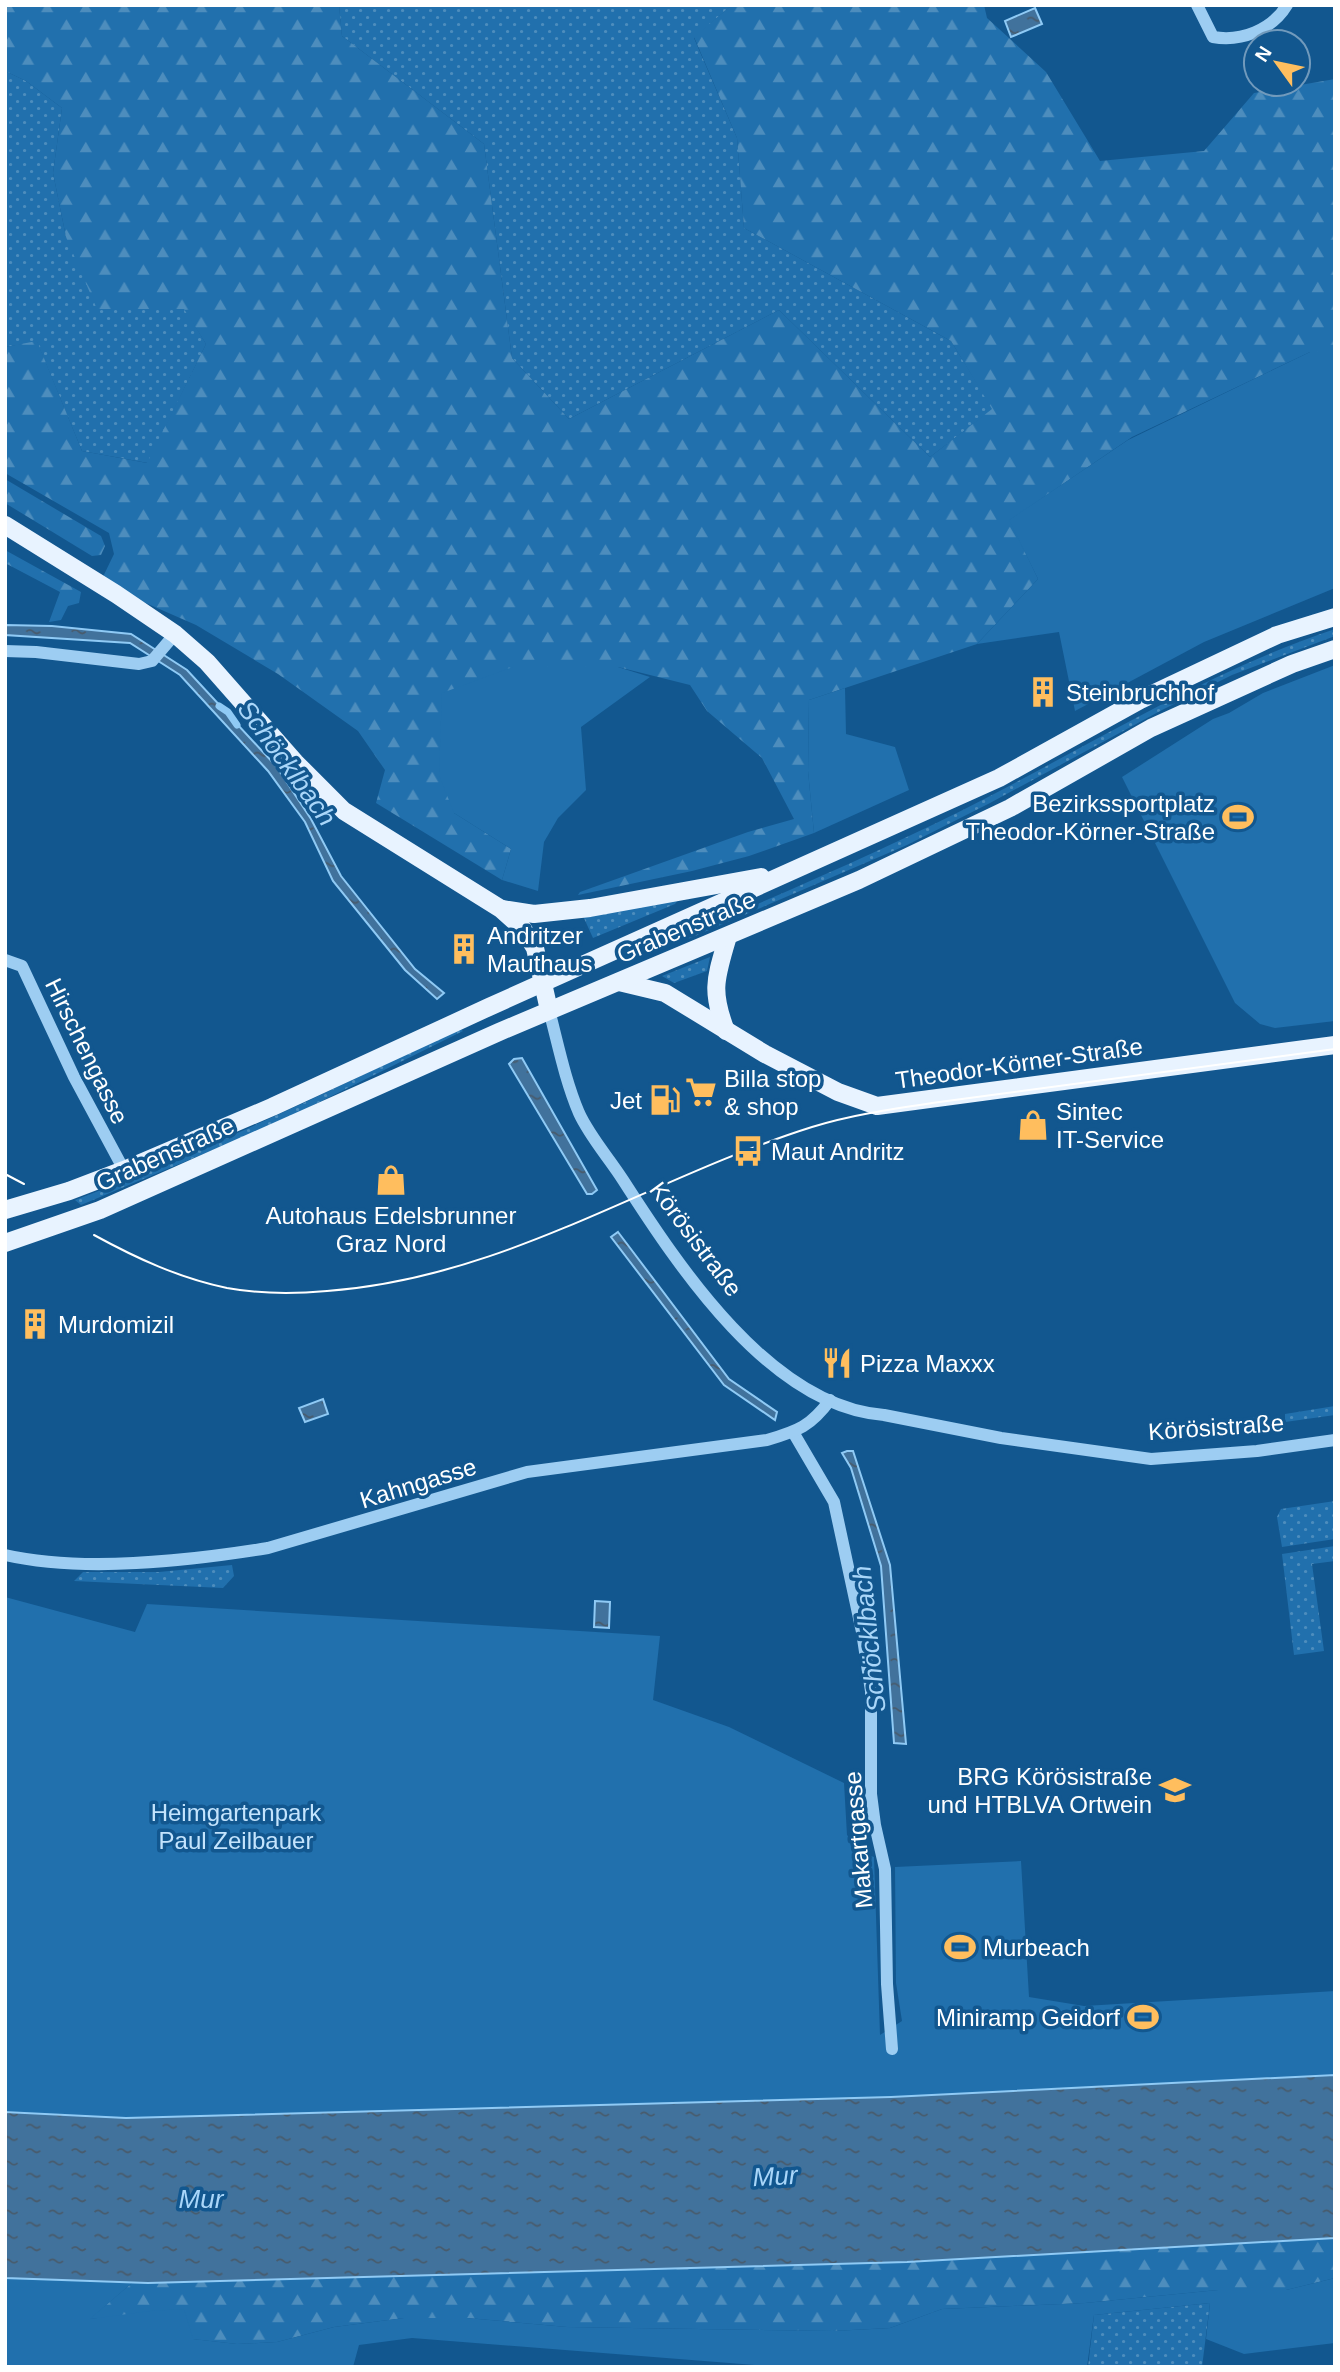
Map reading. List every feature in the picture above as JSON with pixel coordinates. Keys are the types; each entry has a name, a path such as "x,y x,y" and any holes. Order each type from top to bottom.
{"main road":[{"name":"Körösistraße","path":"5,525 175,634 207,662 295,762 344,811 501,909 523,929 535,948 549,1010"},
{"name":"Grabenstraße","path":"5,1210 69,1191 124,1170 272,1107 999,778 1140,700 1277,635 1335,617"},
{"name":"Grabenstraße","path":"5,1243 100,1210 549,1010 859,880 1010,808 1151,728 1292,664 1335,649"},
{"path":"501,909 534,914 590,908 792,871"},
{"path":"726,1031 716,1005 716,978 728,936"},
{"name":"Theodor-Körner-Straße","path":"619,982 664,993 765,1054 838,1092 877,1106 1335,1045"}],"street":[{"path":"1197,5 1213,37 1225,39 1263,29 1281,15 1287,5"},
{"path":"5,651 36,652 133,664 152,661 175,634"},
{"name":"Hirschengasse","path":"5,960 22,966 74,1077 124,1170"},
{"name":"Körösistraße","path":"549,1010 580,1113 632,1195 687,1272 747,1343 776,1368 830,1400 860,1412 1001,1438 1151,1459 1257,1451 1335,1440"},
{"name":"Kahngasse","path":"5,1555 40,1563 118,1564 234,1553 290,1542 527,1472 767,1440 796,1431 813,1422 830,1400"},
{"name":"Makartgasse","path":"796,1431 834,1502 862,1632 871,1691 871,1794 885,1868 887,1983 892,2049"}],"green space":[{"path":"5,5 339,5 342,36 484,144 512,358 569,419 779,310 930,457 992,409 951,341 744,228 737,138 694,37 732,5 984,5 987,18 1046,72 1100,161 1204,151 1250,98 1312,98 1312,83 1335,79 1335,352 1310,352 1132,437 1010,520 1038,579 977,644 809,700 808,771 814,833 749,856 692,871 578,895 580,892 748,832 794,819 762,758 707,711 690,685 618,667 454,813 511,849 502,880 376,803 385,770 358,731 278,674 196,625 100,583 114,554 109,533 5,473 5,347 37,341 82,451 147,463 206,344 184,309 97,309 66,237 53,173 62,108 26,81 5,71"},
{"path":"339,5 732,5 694,38 737,138 744,228 951,341 993,409 930,457 779,310 569,419 512,358 484,144 342,36"},
{"path":"5,71 26,81 62,108 53,173 66,237 185,309 206,344 148,463 82,451 37,342 5,347"},
{"path":"1310,352 1335,352 1335,588 1204,642 1075,711 1059,632 977,644 1038,579 1009,520 1128,440"},
{"path":"5,479 101,536 105,546 101,555 92,556 5,503"},
{"path":"5,550 81,592 79,603 68,606 61,620 49,622 60,592 5,563"},
{"path":"1335,629 1335,636 1232,675 907,845 688,939 684,936 916,833 1203,684 1290,645"},
{"name":"Bezirkssportplatz Theodor-Körner-Straße","path":"1335,665 1335,1021 1275,1028 1260,1024 1235,1003 1122,777 1213,719 1263,693"},
{"path":"513,667 618,667 650,677 581,727 586,790 558,818 544,842 538,891 502,880 511,849 454,813 439,775 442,693"},
{"path":"845,688 846,734 895,747 909,790 814,833 808,771 809,700"},
{"path":"678,900 675,904 593,938 583,916"},
{"path":"710,957 707,971 674,983 662,976"},
{"path":"459,1028 463,1031 273,1125 81,1205 75,1200 317,1097"},
{"path":"1335,1406 1335,1415 1285,1422 1285,1414"},
{"path":"1268,1416 1270,1426 1208,1430 1206,1422"},
{"path":"1335,1501 1335,1539 1282,1547 1277,1517 1281,1509"},
{"path":"1335,1546 1335,1561 1312,1564 1324,1651 1294,1655 1282,1554"},
{"path":"232,1565 234,1576 223,1588 74,1581 83,1572 159,1572"},
{"name":"Heimgartenpark Paul Zeilbauer","path":"5,1597 135,1632 147,1604 660,1636 653,1700 729,1727 844,1783 847,1835 863,1853 874,1857 880,2035 902,2021 896,1983 895,1867 1021,1861 1029,1997 1084,2006 1335,1991 1335,2075 891,2097 126,2118 5,2112"},
{"path":"1335,2238 1335,2278 1286,2290 1218,2290 1085,2303 942,2309 890,2328 833,2331 567,2327 467,2318 404,2318 334,2327 277,2342 237,2344 192,2339 111,2318 89,2319 132,2283 907,2262"},
{"path":"5,2278 132,2283 90,2319 184,2309 193,2339 237,2344 277,2342 334,2327 404,2318 467,2318 567,2327 833,2331 890,2328 942,2309 1085,2303 1218,2290 1286,2290 1335,2278 1335,2343 1244,2354 1206,2339 1210,2303 1094,2315 1087,2367 780,2367 412,2338 359,2345 353,2367 5,2367"},
{"path":"1210,2303 1202,2367 1088,2367 1094,2315"}],"water":[{"path":"1035,8 1042,24 1011,37 1005,21"},
{"name":"Schöcklbach","path":"5,625 52,626 131,634 187,670 276,766 311,819 341,876 415,969 444,993 437,999 405,970 333,881 305,822 268,771 180,675 130,643 5,635"},
{"path":"522,1058 597,1190 592,1194 587,1194 509,1064 514,1059"},
{"path":"618,1232 729,1379 777,1412 775,1420 724,1385 611,1237"},
{"path":"323,1399 328,1414 305,1422 299,1408"},
{"name":"Schöcklbach","path":"853,1451 890,1565 906,1744 894,1743 881,1566 851,1468 842,1453"},
{"path":"595,1601 610,1602 609,1628 594,1627"},
{"name":"Mur","path":"1335,2075 1335,2238 907,2262 148,2283 5,2278 5,2112 126,2118 891,2097"}],"waterway":[{"name":"Schöcklbach","path":"219,706 228,712 237,725"}],"tram line":[{"path":"94,1235 175,1273 239,1290 302,1293 392,1282 455,1267 515,1247 751,1148 842,1119 932,1103 1335,1049"},
{"path":"5,1174 24,1184"}],"place":[{"name":"Steinbruchhof","path":"1043,692"},
{"name":"Bezirkssportplatz Theodor-Körner-Straße","path":"1238,817"},
{"name":"Andritzer Mauthaus","path":"464,949"},
{"name":"Billa stop & shop","path":"701,1092"},
{"name":"Jet","path":"665,1100"},
{"name":"Sintec IT-Service","path":"1033,1125"},
{"name":"Maut Andritz","path":"748,1151"},
{"name":"Autohaus Edelsbrunner Graz Nord","path":"391,1180"},
{"name":"Murdomizil","path":"35,1324"},
{"name":"Pizza Maxxx","path":"837,1363"},
{"name":"BRG Körösistraße und HTBLVA Ortwein","path":"1175,1790"},
{"name":"Murbeach","path":"960,1947"},
{"name":"Miniramp Geidorf","path":"1143,2017"}]}
